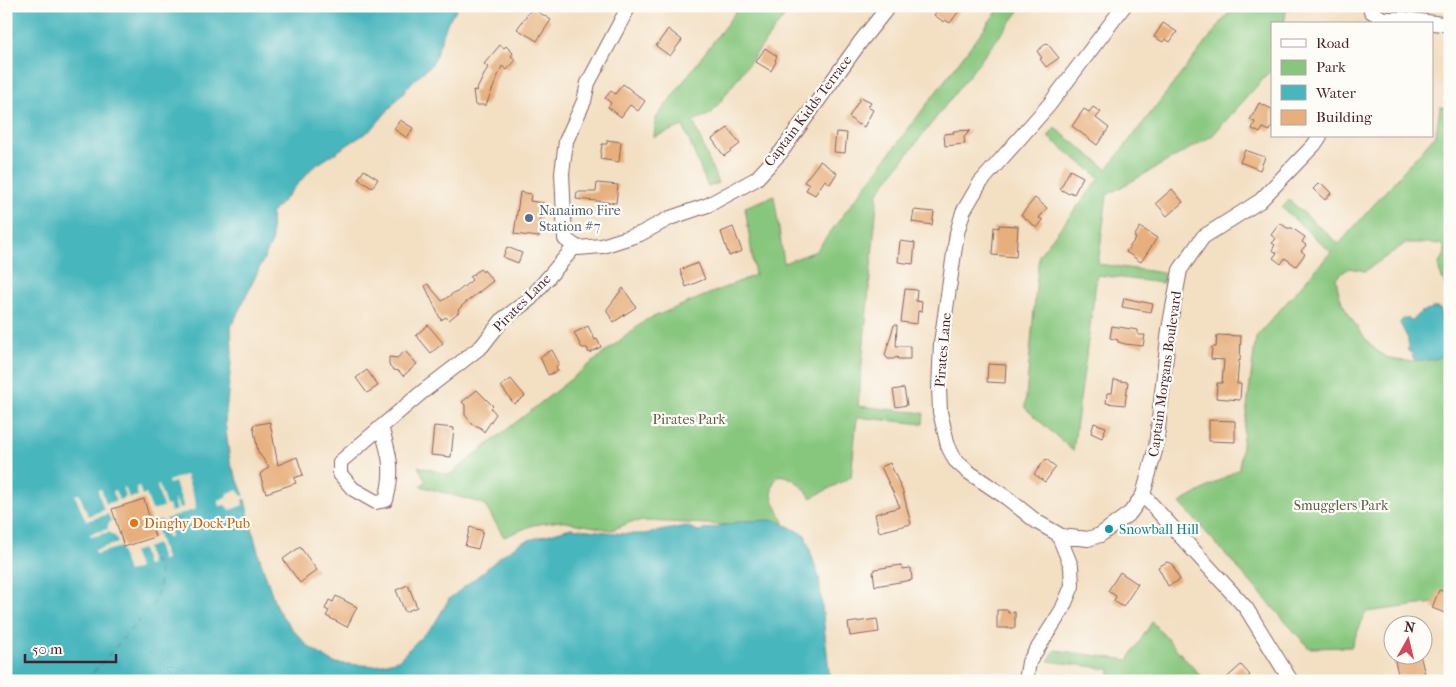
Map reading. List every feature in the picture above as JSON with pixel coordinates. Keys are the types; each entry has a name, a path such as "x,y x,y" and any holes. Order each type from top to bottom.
{"street":[{"path":"575,246 565,239 562,173 566,141 584,101 588,83 629,6"},
{"name":"Captain Kidds Terrace","path":"575,246 578,248 602,246 640,234 670,218 708,205 756,180 781,152 861,41 889,6"},
{"name":"Pirates Lane","path":"1124,6 1049,106 980,183 964,212 957,233 941,343 939,388 940,412 948,446 956,460 1037,522 1061,536 1088,539 1100,535 1130,514 1143,495"},
{"path":"1370,14 1383,19 1404,19 1424,22"},
{"path":"1434,24 1450,26"},
{"name":"Captain Morgans Boulevard","path":"1143,495 1156,447 1169,329 1180,270 1203,238 1260,201 1319,138"},
{"name":"Pirates Lane","path":"381,427 390,461 391,483 386,500 376,502 353,489 340,474 340,462 420,393 482,346 503,319 530,299 575,246"},
{"path":"1143,495 1246,608 1291,681"},
{"path":"1026,681 1029,662 1062,610 1072,586 1071,566 1058,534"}],"green space":[{"path":"740,6 792,6 711,114 693,121 718,183 708,187 683,126 654,137 656,118"},
{"name":"Pirates Park","path":"1001,6 1023,6 878,192 858,406 924,413 923,424 857,417 851,477 811,498 802,486 789,477 779,475 775,481 772,493 784,522 783,528 648,521 631,522 612,530 560,521 533,525 504,537 484,504 420,486 426,481 418,466 449,475 646,320 755,275 745,207 774,196 784,263 816,251"},
{"path":"1234,6 1287,6 1284,22 1271,22 1271,70 1212,136 1107,195 1098,264 1164,273 1163,283 1097,275 1073,451 1025,408 1039,255 1100,178 1048,137 1055,128 1107,169"},
{"name":"Smugglers Park","path":"1440,107 1450,108 1450,321 1447,290 1439,267 1445,253 1444,247 1441,244 1406,243 1365,271 1349,268 1336,278 1340,297 1348,313 1367,340 1380,353 1402,361 1410,361 1431,358 1450,348 1450,601 1366,612 1351,647 1309,648 1180,503 1239,469 1256,337 1331,252 1282,208 1289,200 1339,244 1436,134"},
{"path":"1152,622 1205,681 1109,681 1110,669 1048,661 1055,650 1128,660"}],"water":[{"path":"6,6 459,6 448,21 433,63 412,82 372,129 312,168 271,214 272,242 231,327 232,353 225,422 230,462 243,493 259,556 277,609 309,647 334,663 375,666 398,660 435,623 449,599 501,556 522,542 571,528 625,534 644,534 686,526 698,531 743,521 776,520 805,535 819,578 830,681 6,681"},
{"path":"1432,308 1441,310 1442,325 1450,336 1450,350 1443,356 1434,359 1416,360 1413,358 1412,353 1408,351 1408,339 1400,323 1406,318 1414,321 1415,317 1421,312 1431,310"}],"pier":[{"path":"186,475 196,509 166,519 171,536 167,538 162,520 154,522 166,559 162,560 157,544 147,548 151,565 147,566 142,549 133,552 139,568 128,572 120,547 96,554 95,550 118,543 116,537 109,532 91,537 90,534 108,529 111,521 108,514 86,521 75,495 79,494 88,516 104,510 98,490 101,489 106,504 116,501 113,491 115,490 119,500 126,497 123,488 125,487 129,498 138,496 136,487 139,486 142,495 146,494 152,510 163,507 157,486 159,485 166,506 169,505 171,512 177,510 174,500 176,500 179,509 184,507 175,482 169,484 168,481"},
{"path":"237,490 246,497 246,499 242,499 243,505 230,510 225,505 220,506 218,500 225,498 228,493"}],"building":[{"path":"941,6 953,6 959,11 950,23 945,20 944,22 934,15"},
{"path":"532,8 551,20 537,41 517,29"},
{"path":"1163,23 1177,32 1170,42 1165,39 1163,42 1154,37"},
{"path":"668,29 682,40 670,56 656,46"},
{"path":"1047,43 1059,58 1046,67 1037,51"},
{"path":"500,45 504,48 506,46 513,53 511,56 516,60 507,70 502,66 486,105 475,105 473,90 476,91 488,67 484,64"},
{"path":"765,48 777,56 771,71 756,62"},
{"path":"623,84 645,101 638,111 630,105 621,117 608,107 611,103 605,98 611,91 615,94"},
{"path":"861,97 871,102 868,107 873,110 864,127 858,125 849,117"},
{"path":"1259,103 1271,109 1270,131 1263,128 1260,133 1252,129 1255,122 1250,120"},
{"path":"1093,107 1101,112 1096,118 1109,128 1097,145 1072,126 1084,109 1089,112"},
{"path":"400,120 413,128 407,138 394,129"},
{"path":"728,128 740,144 724,156 712,139"},
{"path":"971,130 964,137 965,144 945,146 944,134 954,133 953,131"},
{"path":"836,132 847,133 845,153 834,152"},
{"path":"607,140 621,142 619,162 600,159 602,144 607,144"},
{"path":"1245,150 1265,157 1260,170 1240,162"},
{"path":"820,161 837,173 830,184 825,180 815,195 806,190 809,185 804,182"},
{"path":"364,170 378,179 372,188 358,179"},
{"path":"1070,170 1083,177 1074,194 1070,192 1069,194 1060,189"},
{"path":"1320,182 1331,193 1325,200 1313,189"},
{"path":"597,183 618,185 616,203 576,199 577,192 596,192"},
{"path":"1172,189 1183,202 1167,216 1156,203"},
{"name":"Nanaimo Fire Station #7","path":"520,192 531,194 530,201 543,203 539,237 514,234"},
{"path":"1035,198 1047,208 1039,218 1043,220 1037,228 1021,215"},
{"path":"914,210 934,212 932,225 912,222"},
{"path":"1280,223 1287,228 1292,228 1305,237 1302,242 1306,245 1301,251 1305,254 1296,266 1285,258 1281,264 1273,258 1277,253 1272,250 1275,245 1272,243 1276,239 1271,235"},
{"path":"999,225 1018,226 1016,257 992,255 994,227 999,228"},
{"path":"733,227 742,251 729,256 721,232"},
{"path":"1140,227 1157,238 1141,262 1126,252 1136,238 1134,237"},
{"path":"900,241 915,243 913,264 898,262"},
{"path":"507,247 522,253 518,263 503,257"},
{"path":"698,263 705,279 686,287 680,270"},
{"path":"480,269 483,272 484,270 493,281 464,304 458,310 459,312 449,320 446,317 441,320 425,286 428,284 442,301 472,280 470,277"},
{"path":"623,288 636,307 614,322 607,309"},
{"path":"905,289 917,290 916,301 922,302 921,312 918,311 917,324 901,322"},
{"path":"1124,298 1153,304 1151,312 1122,307"},
{"path":"428,325 443,343 431,353 416,335"},
{"path":"894,325 897,325 896,346 910,346 910,359 898,359 897,357 888,359 885,355"},
{"path":"588,326 601,347 589,353 587,348 582,348 574,333"},
{"path":"1112,326 1138,330 1138,335 1145,335 1143,346 1125,344 1110,338"},
{"path":"1217,335 1241,336 1237,384 1241,384 1240,400 1216,398 1217,383 1222,383 1224,360 1211,359 1212,347 1216,347"},
{"path":"552,350 559,363 556,367 558,371 548,375 540,357"},
{"path":"405,351 417,364 403,376 389,365 389,357 397,358"},
{"path":"988,364 1006,365 1005,383 987,382"},
{"path":"367,370 378,386 367,393 356,378"},
{"path":"511,379 525,396 514,404 501,386"},
{"path":"1114,380 1128,382 1125,405 1106,403 1107,393 1112,393"},
{"path":"904,388 907,405 896,407 893,390"},
{"path":"477,390 493,406 491,408 496,414 484,432 480,427 473,425 465,415 465,405 462,402"},
{"path":"1209,420 1235,421 1235,442 1209,441"},
{"path":"270,422 278,465 297,457 303,475 294,478 296,483 266,493 260,475 269,467 258,452 253,425"},
{"path":"1094,423 1106,427 1102,438 1091,433"},
{"path":"434,426 454,428 451,457 431,455"},
{"path":"1046,459 1056,467 1045,482 1034,474"},
{"path":"890,463 903,492 911,524 879,532 875,514 900,507 881,467"},
{"name":"Dinghy Dock Pub","path":"144,499 155,537 124,547 112,509"},
{"path":"470,527 483,531 478,549 465,546"},
{"path":"300,547 317,570 300,583 283,559"},
{"path":"1167,562 1172,564 1180,580 1168,586 1158,567"},
{"path":"901,565 902,569 911,568 912,580 875,586 873,572 875,569"},
{"path":"1120,572 1138,584 1123,607 1114,601 1116,596 1108,591"},
{"path":"408,585 417,607 405,612 396,590"},
{"path":"1439,590 1450,593 1450,615 1432,608"},
{"path":"336,596 357,607 347,627 326,616 329,611 325,609 329,600 333,602"},
{"path":"997,610 1008,610 1008,613 1015,612 1015,628 997,628"},
{"path":"877,619 879,632 850,636 848,623"},
{"path":"1396,664 1422,664 1425,675 1405,680 1404,676 1399,677"},
{"path":"1241,665 1250,675 1244,681 1223,681"}],"ferry route":[{"path":"86,681 154,603 160,576 157,564 148,553"}],"place":[{"name":"Nanaimo Fire Station #7","path":"529,218"},
{"name":"Dinghy Dock Pub","path":"134,523"},
{"name":"Snowball Hill","path":"1109,529"}]}
